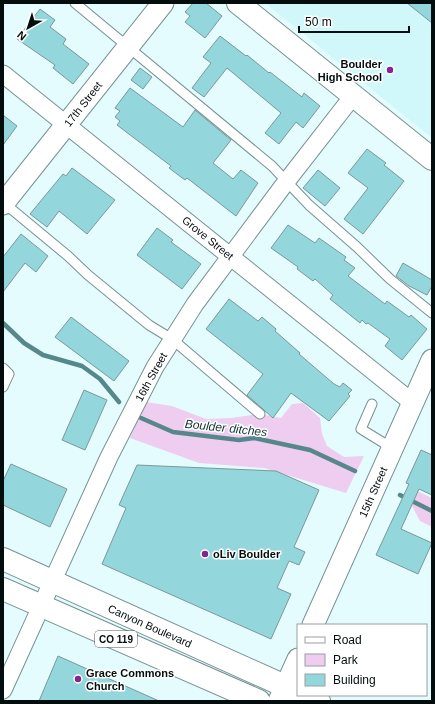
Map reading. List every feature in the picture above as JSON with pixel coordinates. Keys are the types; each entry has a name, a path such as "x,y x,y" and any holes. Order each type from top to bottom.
{"main road":[{"path":"238,3 432,159"},
{"path":"249,3 273,31"},
{"name":"Canyon Boulevard","path":"3,559 292,694"},
{"name":"CO 119","path":"3,589 259,701"},
{"name":"Canyon Boulevard","path":"300,696 319,701"}],"street":[{"name":"17th Street","path":"4,204 163,3"},
{"name":"Grove Street","path":"3,74 412,403"},
{"name":"16th Street","path":"3,690 51,581 137,400 172,340 230,257 353,96"},
{"name":"15th Street","path":"313,624 432,360"},
{"path":"292,694 297,665"}],"lane":[{"path":"75,3 272,166 309,205 357,247 390,280 432,313"},
{"path":"4,204 94,280 149,325 172,340 260,414"},
{"path":"3,368 9,374 3,387"},
{"path":"372,404 361,429 392,448"}],"shaded area":[{"name":"Boulder High School","path":"265,3 432,3 432,138"}],"green space":[{"path":"146,402 172,406 206,419 231,418 260,414 281,418 292,404 303,403 320,418 322,434 327,446 344,457 364,456 346,493 264,468 199,463 130,438"},
{"path":"408,487 432,498 432,527 420,521 412,506 402,500"}],"building":[{"path":"193,3 206,3 222,16 205,38 185,22 190,16 185,12"},
{"path":"407,3 432,3 432,23"},
{"path":"40,9 55,20 50,27 66,39 63,44 89,64 73,84 53,68 55,65 17,39"},
{"path":"220,36 302,97 304,93 320,106 303,128 296,122 279,144 265,133 281,113 227,68 204,97 192,88 211,63 203,57"},
{"path":"140,68 152,77 143,89 131,80"},
{"path":"130,88 183,127 195,110 231,140 213,163 233,179 241,170 258,183 236,216 187,178 185,180 169,168 171,166 117,125 120,121 115,117 120,111 115,108"},
{"path":"3,115 17,126 3,145"},
{"path":"367,149 386,163 384,165 404,181 363,234 344,219 368,188 348,173"},
{"path":"72,168 115,200 87,234 59,211 47,227 30,214 63,174 66,176"},
{"path":"318,170 340,188 325,206 303,188"},
{"path":"288,225 315,243 319,238 346,257 344,260 355,268 348,276 385,304 387,301 409,317 411,315 427,329 402,360 385,346 390,339 368,323 366,324 362,320 360,323 330,299 333,295 315,279 313,281 297,269 298,267 271,248"},
{"path":"157,228 173,240 171,242 201,264 182,289 137,255"},
{"path":"21,234 48,256 36,272 25,263 3,292 3,257"},
{"path":"403,263 432,280 432,286 427,295 409,286 396,276"},
{"path":"229,299 258,321 262,317 276,329 275,331 300,353 299,354 334,384 340,387 343,383 352,390 348,394 350,396 329,421 291,393 273,418 247,395 263,374 206,329"},
{"path":"71,317 129,361 114,381 55,337"},
{"path":"84,390 107,400 85,450 62,440"},
{"path":"421,450 432,455 432,495 419,489 401,529 432,543 418,574 376,555 409,484 406,483"},
{"path":"11,464 67,489 50,527 3,505 3,481"},
{"name":"oLiv Boulder","path":"137,465 276,471 319,490 294,547 305,552 299,565 289,561 277,588 291,594 271,639 102,564 126,508 119,505"},
{"name":"Grace Commons Church","path":"58,656 159,701 39,701"}],"waterway":[{"name":"Boulder ditches","path":"3,323 24,343 43,355 82,366 100,379 119,402"},
{"name":"Boulder ditches","path":"141,418 173,432 239,440 254,438 310,450 355,471"},
{"name":"Boulder ditches","path":"400,495 432,511"}],"place":[{"name":"Boulder High School","path":"390,70"},
{"name":"oLiv Boulder","path":"205,554"},
{"name":"Grace Commons Church","path":"78,679"}]}
